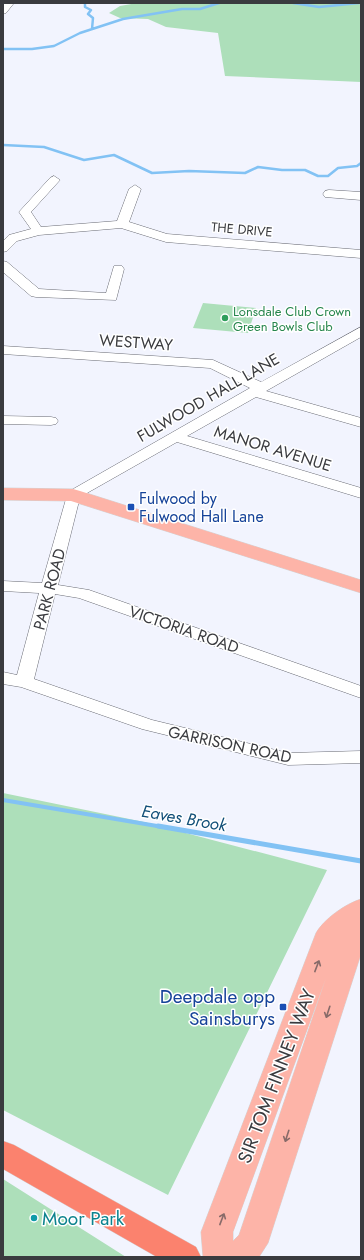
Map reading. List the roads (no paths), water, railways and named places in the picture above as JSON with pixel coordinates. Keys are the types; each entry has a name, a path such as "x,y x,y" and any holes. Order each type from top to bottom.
{"highway":[{"path":"3,1154 185,1257"}],"main road":[{"path":"3,494 73,495 361,587"},
{"path":"351,934 361,909"},
{"name":"SIR TOM FINNEY WAY","path":"219,1257 217,1232 351,934"},
{"name":"SIR TOM FINNEY WAY","path":"238,1257 252,1243 351,934"}],"street":[{"path":"3,11 9,3"},
{"path":"38,231 25,212 54,180"},
{"path":"122,224 135,189"},
{"path":"329,194 361,196"},
{"name":"THE DRIVE","path":"3,248 13,238 38,231 122,224 166,238 361,254"},
{"path":"3,265 36,293 111,297 118,270"},
{"name":"FULWOOD HALL LANE","path":"73,495 257,390 355,340 361,331"},
{"name":"WESTWAY","path":"3,350 213,364 257,390 361,423"},
{"path":"3,420 51,422"},
{"name":"MANOR AVENUE","path":"175,437 361,493"},
{"name":"PARK ROAD","path":"24,682 73,495"},
{"name":"VICTORIA ROAD","path":"3,586 49,588 83,594 361,692"},
{"name":"GARRISON ROAD","path":"3,678 24,682 148,725 288,759 361,757"}],"waterway":[{"path":"85,3 85,7 91,10 88,14 93,18 92,29"},
{"path":"3,49 32,49 54,46 80,33 123,19 182,9 200,9 219,3"},
{"path":"293,3 319,7 359,3"},
{"path":"3,145 44,147 84,160 114,155 152,173 189,171 245,173 258,167 282,170 305,170 318,176 328,176 338,168 357,166 361,163"},
{"name":"Eaves Brook","path":"3,800 163,827"},
{"name":"Eaves Brook","path":"158,826 361,861"}],"place":[{"name":"Lonsdale Club Crown Green Bowls Club","path":"225,318"},
{"name":"Fulwood by Fulwood Hall Lane","path":"131,507"},
{"name":"Deepdale opp Sainsburys","path":"283,1007"},
{"name":"Moor Park","path":"34,1218"}]}
